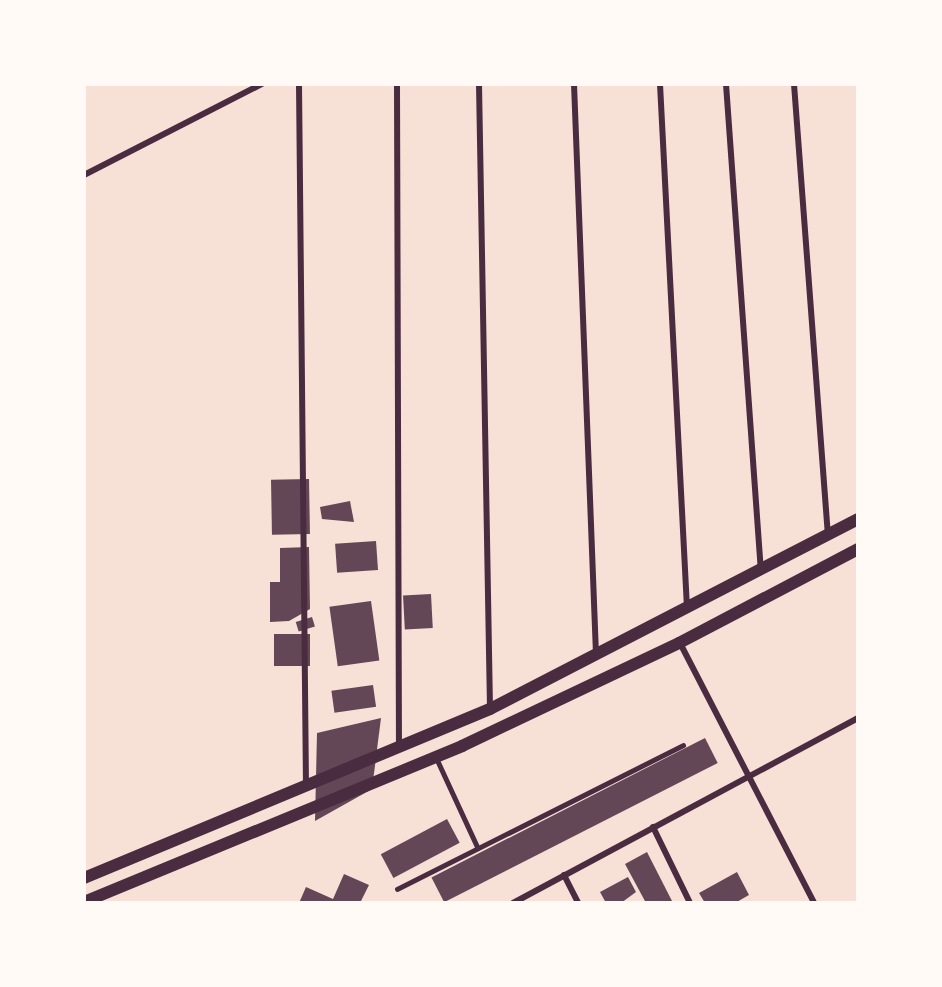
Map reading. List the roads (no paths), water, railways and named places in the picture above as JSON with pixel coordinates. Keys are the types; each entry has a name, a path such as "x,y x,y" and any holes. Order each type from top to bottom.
{"main road":[{"path":"84,878 399,751 490,709 858,519"},
{"path":"84,902 436,757 679,643 858,549"}],"street":[{"path":"84,175 262,84"},
{"path":"299,84 306,789"},
{"path":"397,84 399,751"},
{"path":"479,84 490,709"},
{"path":"574,84 596,656"},
{"path":"660,84 687,608"},
{"path":"726,84 761,570"},
{"path":"794,84 828,535"},
{"path":"679,643 814,903"},
{"path":"513,903 748,775 857,720"},
{"path":"652,827 690,903"},
{"path":"564,875 578,903"}],"lane":[{"path":"397,889 683,745"},
{"path":"436,757 478,848"}]}
